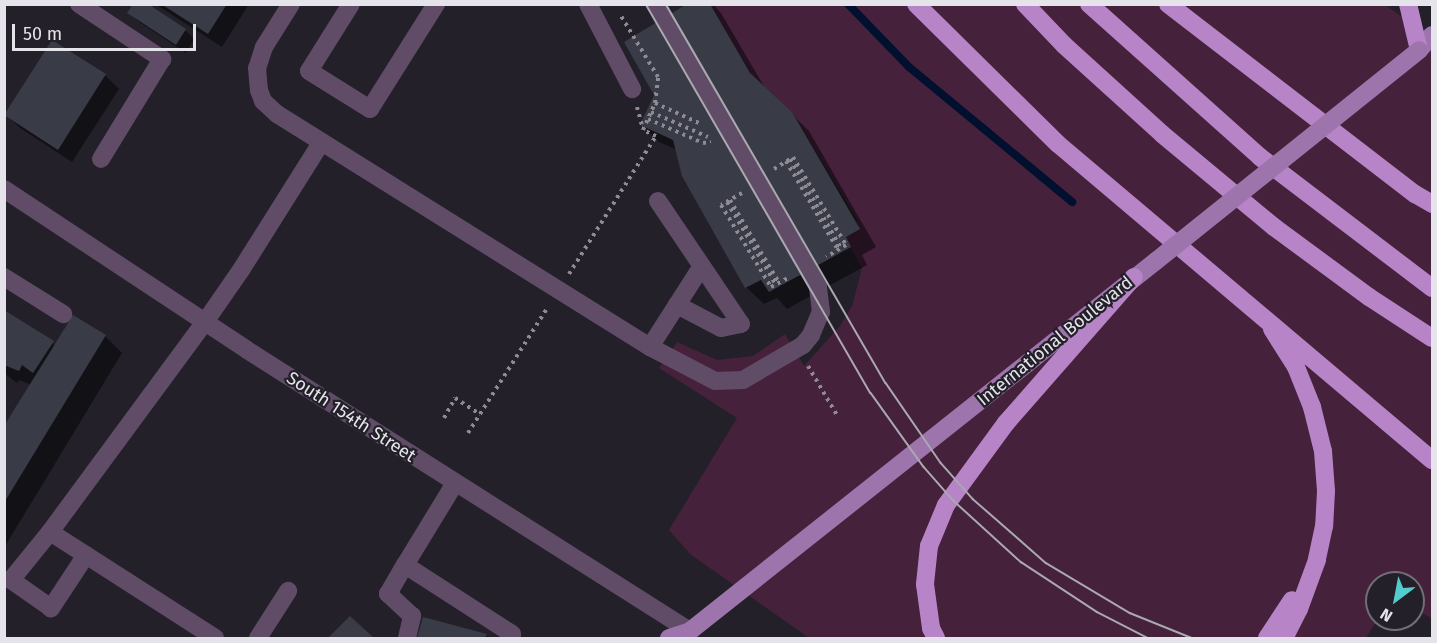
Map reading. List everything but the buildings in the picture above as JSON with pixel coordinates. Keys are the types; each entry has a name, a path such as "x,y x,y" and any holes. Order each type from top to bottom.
{"highway":[{"path":"916,4 1058,144 1264,315 1432,460"},
{"path":"1025,4 1064,45 1162,134 1274,227 1369,297 1432,338"},
{"path":"1089,4 1260,157 1432,288"},
{"path":"1168,4 1415,194 1432,204"},
{"path":"1407,4 1426,46"},
{"path":"936,639 931,628 925,584 929,546 946,505 1006,423 1134,277"},
{"path":"1264,315 1296,367 1312,407 1323,451 1326,491 1324,526 1317,560 1299,609 1284,639"},
{"path":"1267,639 1317,560"}],"main road":[{"name":"International Boulevard","path":"669,639 693,636 1134,277 1426,46 1432,35"}],"street":[{"path":"79,4 162,59 100,159"},
{"path":"291,4 259,57 257,79 263,101 277,114 650,347 715,381 743,380 803,345 818,324 821,300 813,276 656,4"},
{"path":"351,4 309,71 370,109 436,4"},
{"path":"588,4 632,89"},
{"path":"86,555 51,608 11,580 50,532 205,322 241,270 321,143"},
{"name":"South 154th Street","path":"4,189 205,322 693,636"},
{"path":"658,201 741,324 722,328 677,305"},
{"path":"650,347 702,266"},
{"path":"4,277 63,314"},
{"path":"407,639 412,616 388,594 455,483"},
{"path":"50,532 214,639"},
{"path":"405,564 512,634 512,639"},
{"path":"258,639 288,591"}],"path":[{"path":"567,277 656,135 643,130 655,103 658,77 617,9"},
{"path":"655,103 710,128"},
{"path":"651,112 707,136"},
{"path":"648,119 703,143"},
{"path":"769,172 788,160 842,248"},
{"path":"748,190 728,201 775,285"},
{"path":"468,433 550,303"},
{"path":"806,361 838,417"},
{"path":"444,418 455,398 480,414"}],"shaded area":[{"path":"1384,4 1432,38 1432,619 1425,615 1425,571 1365,571 1365,631 1370,631 1366,638 809,638 690,554 669,530 737,418 659,368 677,342 717,360 753,356 785,334 804,366 840,326 852,306 862,268 841,231 858,221 792,112 751,74 709,5"}],"waterway":[{"path":"848,4 909,67 1072,202"}],"tram line":[{"path":"646,4 871,393 924,467 954,501 1021,562 1097,612 1148,638"},
{"path":"666,4 886,383 941,463 973,499 1046,563 1130,613 1192,638"}]}
